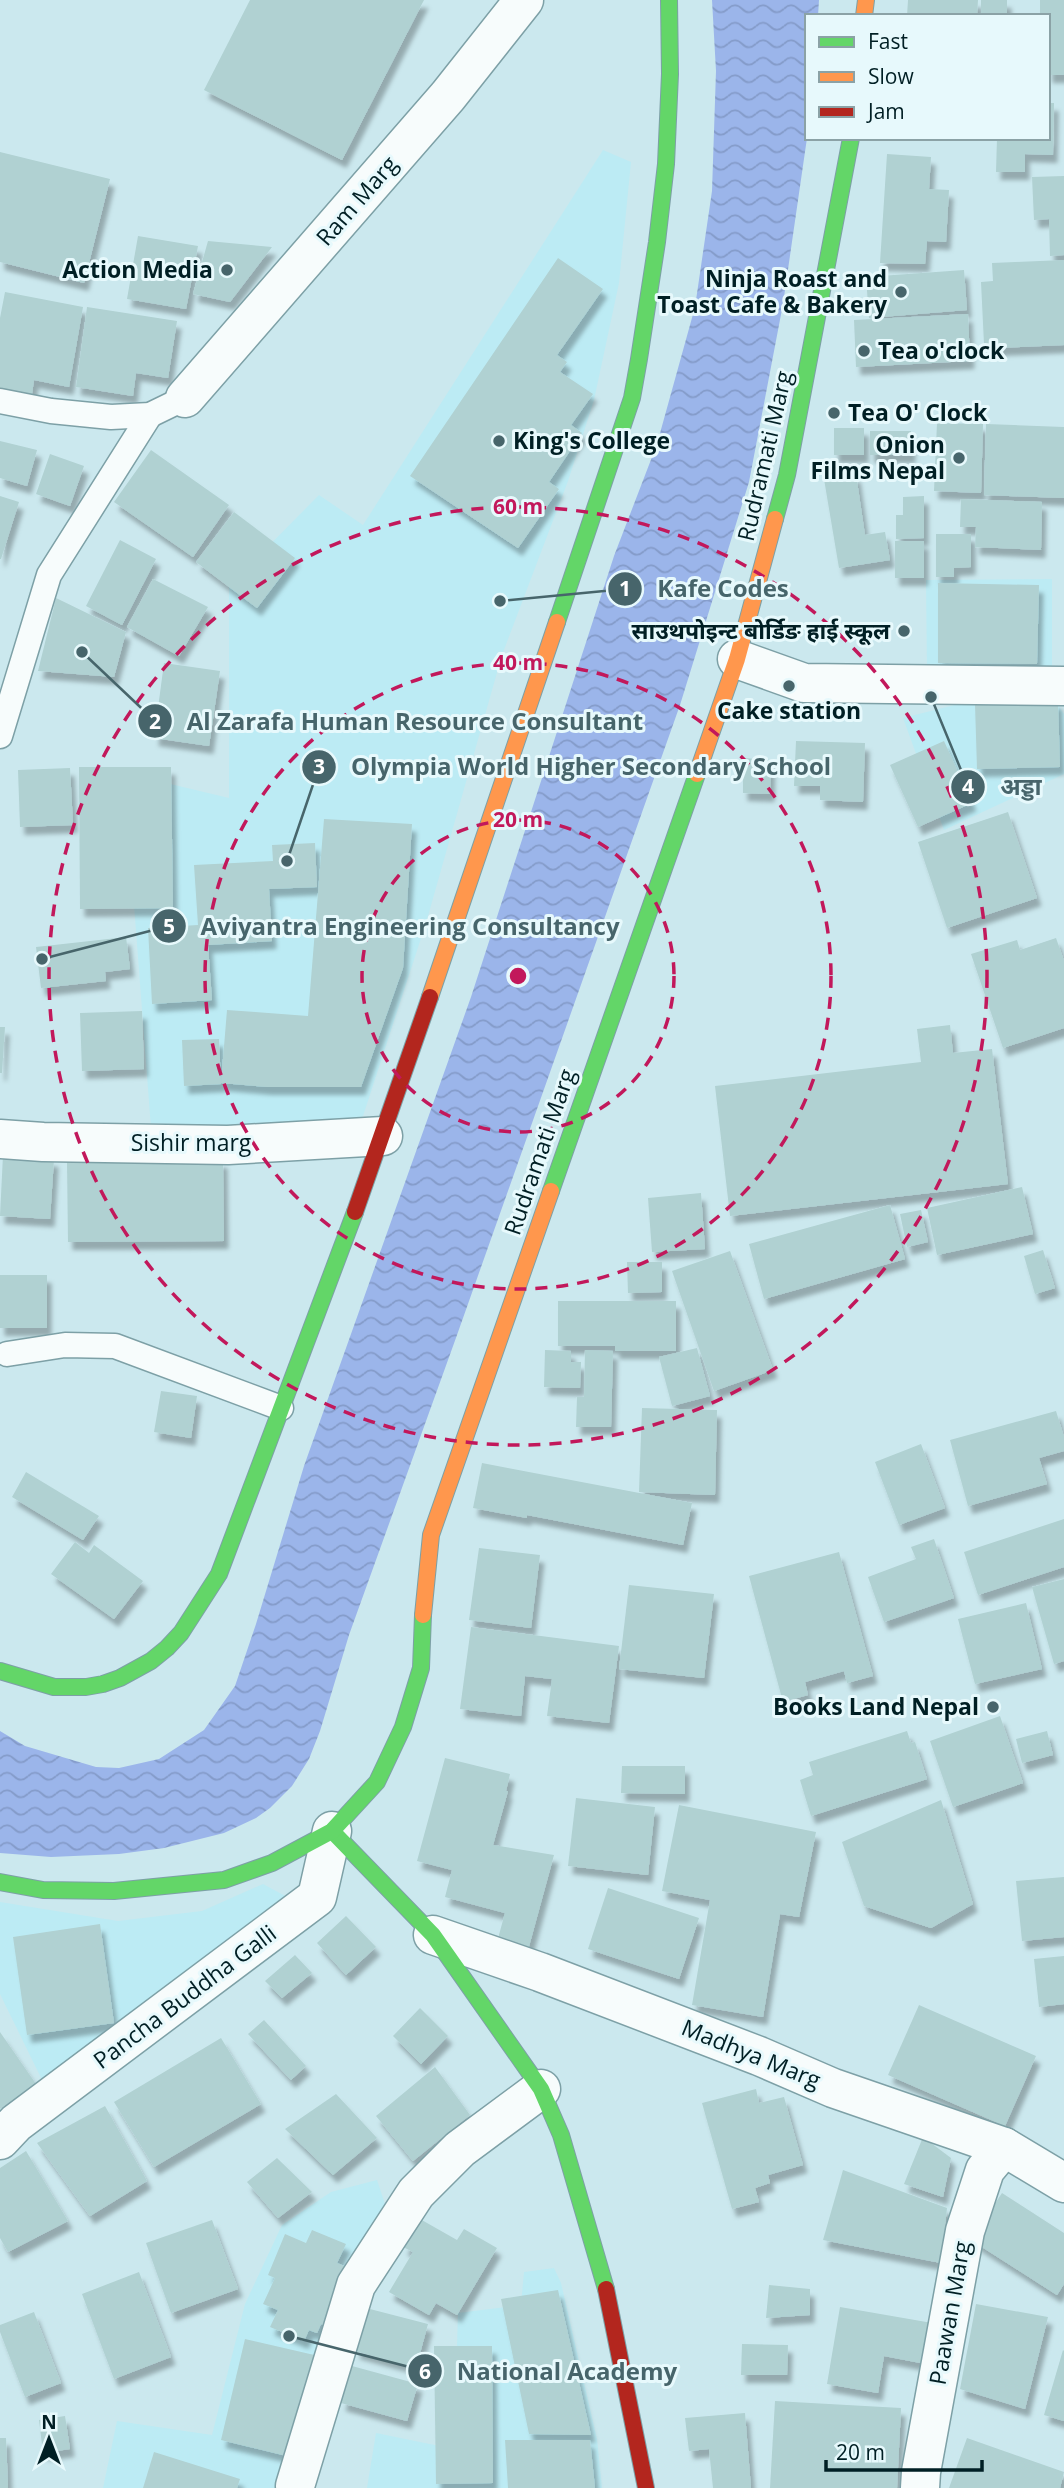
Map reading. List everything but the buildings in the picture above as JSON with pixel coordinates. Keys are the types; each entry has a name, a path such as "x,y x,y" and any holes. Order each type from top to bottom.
{"street":[{"name":"Ram Marg","path":"185,398 448,96 524,0"},
{"path":"0,1671 38,1685 81,1690 118,1680 157,1658 180,1634 219,1574 383,1136 632,398 652,283 662,191 670,87 669,0"},
{"name":"Rudramati Marg","path":"0,1882 43,1890 114,1891 224,1880 272,1863 332,1831 377,1782 403,1727 421,1668 423,1606 431,1535 737,659 787,475 851,140"},
{"path":"737,659 804,683 1064,686"},
{"name":"Sishir marg","path":"0,1139 228,1145 383,1136"},
{"path":"332,1831 433,1935 541,2089 561,2135 606,2289 646,2488"},
{"name":"Pancha Buddha Galli","path":"0,2140 16,2123 317,1898 332,1831"},
{"name":"Madhya Marg","path":"433,1935 669,2021 834,2088 1004,2147 1064,2183"},
{"path":"295,2486 356,2285 416,2193 460,2150 541,2089"},
{"name":"Paawan Marg","path":"920,2488 920,2472 964,2231 985,2170 1004,2147"}],"lane":[{"path":"0,401 51,411 111,417 150,415 185,398"},
{"path":"0,736 49,575 150,415"},
{"path":"7,1354 65,1345 115,1346 281,1408"}],"shaded area":[{"path":"603,150 631,162 619,283 594,400 568,481 502,655 426,923 363,1116 351,1123 151,1128 124,773 229,798 229,586 319,495 363,525"},
{"path":"1052,579 1052,670 927,671 926,580"},
{"path":"994,695 1055,701 1064,714 1064,774 944,830 903,718"},
{"path":"263,1884 289,1898 45,2086 0,1994 0,1902 118,1921 202,1911"},
{"path":"377,2180 394,2231 298,2488 103,2488 117,2421 212,2435 245,2304 282,2225 331,2192"},
{"path":"554,2268 561,2283 597,2439 602,2488 367,2488 376,2433 454,2449 458,2313 521,2305 524,2272"}],"water":[{"path":"712,0 819,0 818,14 805,14 807,140 783,304 749,482 680,705 349,1635 309,1759 292,1786 270,1808 256,1818 224,1833 164,1848 119,1854 51,1857 0,1853 0,1731 25,1746 96,1767 119,1768 159,1759 204,1730 235,1686 304,1466 471,997 614,556 657,444 695,307 712,191 716,71"}],"traffic: fast":[{"path":"557,622 632,398 657,242 666,164 670,74 669,0"},
{"path":"775,519 787,475 851,140"},
{"path":"551,1191 697,774"},
{"path":"0,1671 54,1687 103,1684 151,1661 181,1633 219,1574 355,1212"},
{"path":"0,1882 43,1890 114,1891 224,1880 272,1863 332,1831 377,1782 403,1727 421,1668 423,1615"},
{"path":"332,1831 433,1935 541,2089 561,2135 606,2289"}],"traffic: slow":[{"path":"864,14 866,0"},
{"path":"697,774 737,659 775,519"},
{"path":"430,997 557,622"},
{"path":"423,1615 431,1535 551,1191"}],"traffic: jam":[{"path":"355,1212 430,997"},
{"path":"606,2289 646,2488"}],"place":[{"name":"Action Media","path":"227,270"},
{"name":"Ninja Roast and Toast Cafe & Bakery","path":"901,292"},
{"name":"Tea o'clock","path":"864,351"},
{"name":"Tea O' Clock","path":"834,413"},
{"name":"King's College","path":"499,441"},
{"name":"Onion Films Nepal","path":"959,458"},
{"name":"Kafe Codes","path":"500,601"},
{"name":"साउथपोइन्ट बोर्डिङ हाई स्कूल","path":"904,631"},
{"name":"Al Zarafa Human Resource Consultant","path":"82,652"},
{"name":"Cake station","path":"789,686"},
{"name":"अड्डा","path":"931,697"},
{"name":"Olympia World Higher Secondary School","path":"287,861"},
{"name":"Aviyantra Engineering Consultancy","path":"42,959"},
{"name":"Books Land Nepal","path":"993,1707"},
{"name":"National Academy","path":"289,2336"}]}
